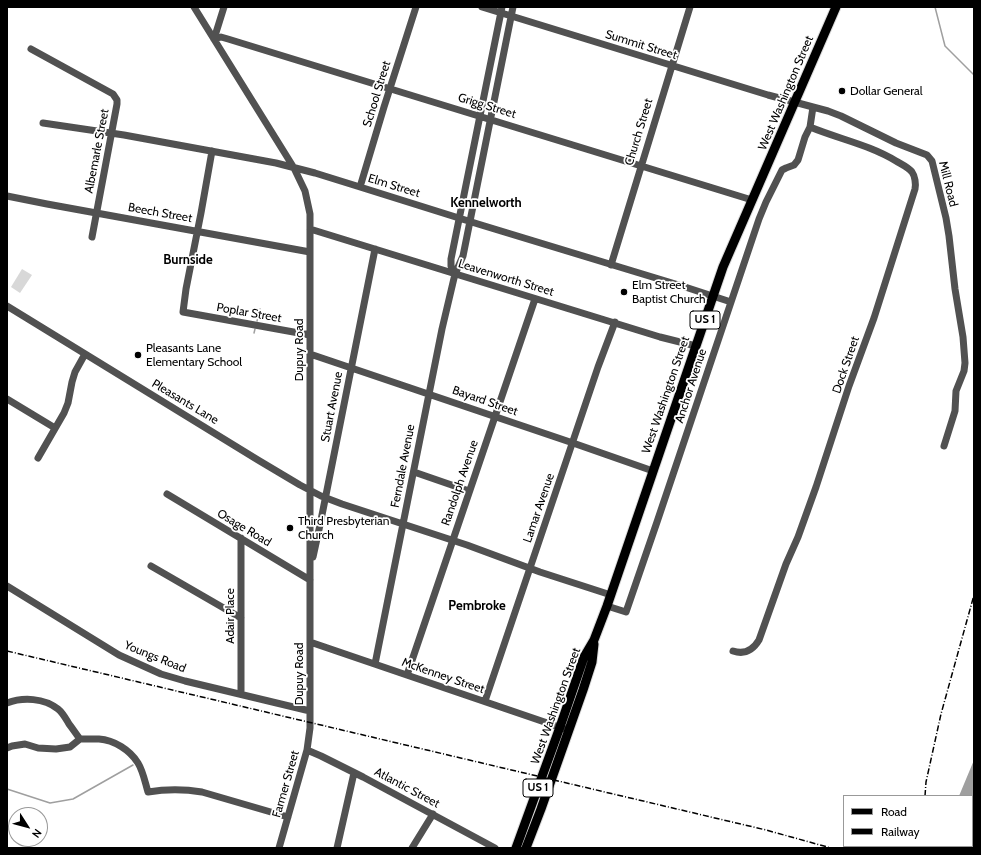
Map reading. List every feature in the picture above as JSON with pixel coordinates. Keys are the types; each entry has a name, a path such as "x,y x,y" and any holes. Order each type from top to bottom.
{"main road":[{"name":"West Washington Street","path":"516,848 592,662 594,640 723,267 795,102 833,8"},
{"name":"West Washington Street","path":"526,848 541,809 564,728"}],"street":[{"name":"Dupuy Road","path":"194,7 294,168 305,191 310,214 310,725"},
{"path":"214,39 224,7"},
{"name":"School Street","path":"360,187 416,7"},
{"name":"Summit Street","path":"482,7 501,10 511,16 671,66 795,102"},
{"name":"Ferndale Avenue","path":"375,664 442,329 455,274 462,256 470,222 513,7"},
{"name":"Church Street","path":"611,264 690,7"},
{"name":"Ferndale Avenue","path":"455,274 451,266 451,259 501,10"},
{"name":"Grigg Street","path":"214,39 221,37 228,39 480,115 752,200"},
{"name":"Albemarle Street","path":"31,49 113,94 117,100 92,237"},
{"name":"Mill Road","path":"795,102 841,116 896,143 931,158 948,230 958,314 963,337 965,363 956,391 955,411 944,446"},
{"name":"Anchor Avenue","path":"607,606 626,612 766,202 782,170 794,165 798,160 805,137 810,127 813,107"},
{"name":"Elm Street","path":"43,122 276,163 360,187 731,302"},
{"name":"Dock Street","path":"733,651 742,653 748,652 753,649 759,640 786,564 816,488 874,318 916,185 914,175 911,171 890,157 869,147 810,127"},
{"path":"198,231 212,152"},
{"name":"Beech Street","path":"7,196 310,252"},
{"name":"Leavenworth Street","path":"310,229 660,337 696,346"},
{"name":"Poplar Street","path":"198,231 186,288 183,312 310,335"},
{"name":"Stuart Avenue","path":"310,569 326,498 375,249"},
{"name":"Randolph Avenue","path":"406,675 535,298"},
{"name":"Pleasants Lane","path":"7,306 310,491 342,504 610,595"},
{"name":"Lamar Avenue","path":"485,701 614,322"},
{"path":"38,458 64,413 68,403 75,372 85,354"},
{"name":"Bayard Street","path":"310,354 573,442 653,471"},
{"path":"7,399 56,428"},
{"path":"414,472 469,491"},
{"name":"Osage Road","path":"167,494 310,580"},
{"name":"Adair Place","path":"241,538 241,694"},
{"path":"151,566 241,618"},
{"name":"Youngs Road","path":"7,586 119,655 137,664 176,679 310,711"},
{"name":"McKenney Street","path":"310,642 564,728"},
{"path":"7,703 20,699 28,699 51,705 61,712 80,739"},
{"name":"Farmer Street","path":"279,848 307,750 310,725"},
{"path":"7,748 25,744 38,748 56,750 70,747 80,739 106,740 128,751 137,762 141,768 148,792 191,790 288,817"},
{"name":"Atlantic Street","path":"307,750 363,777 496,848"},
{"path":"337,848 354,773"},
{"path":"412,848 433,814"}],"shaded area":[{"path":"22,269 32,275 20,293 11,287"},
{"path":"974,760 974,848 949,848 973,847 973,795 959,795"}],"waterway":[{"path":"935,7 945,46 974,75"},
{"path":"257,321 260,309"},
{"path":"254,333 255,329"},
{"path":"7,789 50,803 73,799 133,765"}],"railway":[{"path":"925,795 926,782 941,714 974,595"},
{"path":"7,651 766,830 831,848"}],"place":[{"name":"Dollar General","path":"842,91"},
{"name":"Elm Street Baptist Church","path":"624,292"},
{"name":"Pleasants Lane Elementary School","path":"138,355"},
{"name":"Third Presbyterian Church","path":"290,528"}],"district":[{"name":"Kennelworth","path":"486,203"},
{"name":"Burnside","path":"188,260"},
{"name":"Pembroke","path":"477,606"}]}
